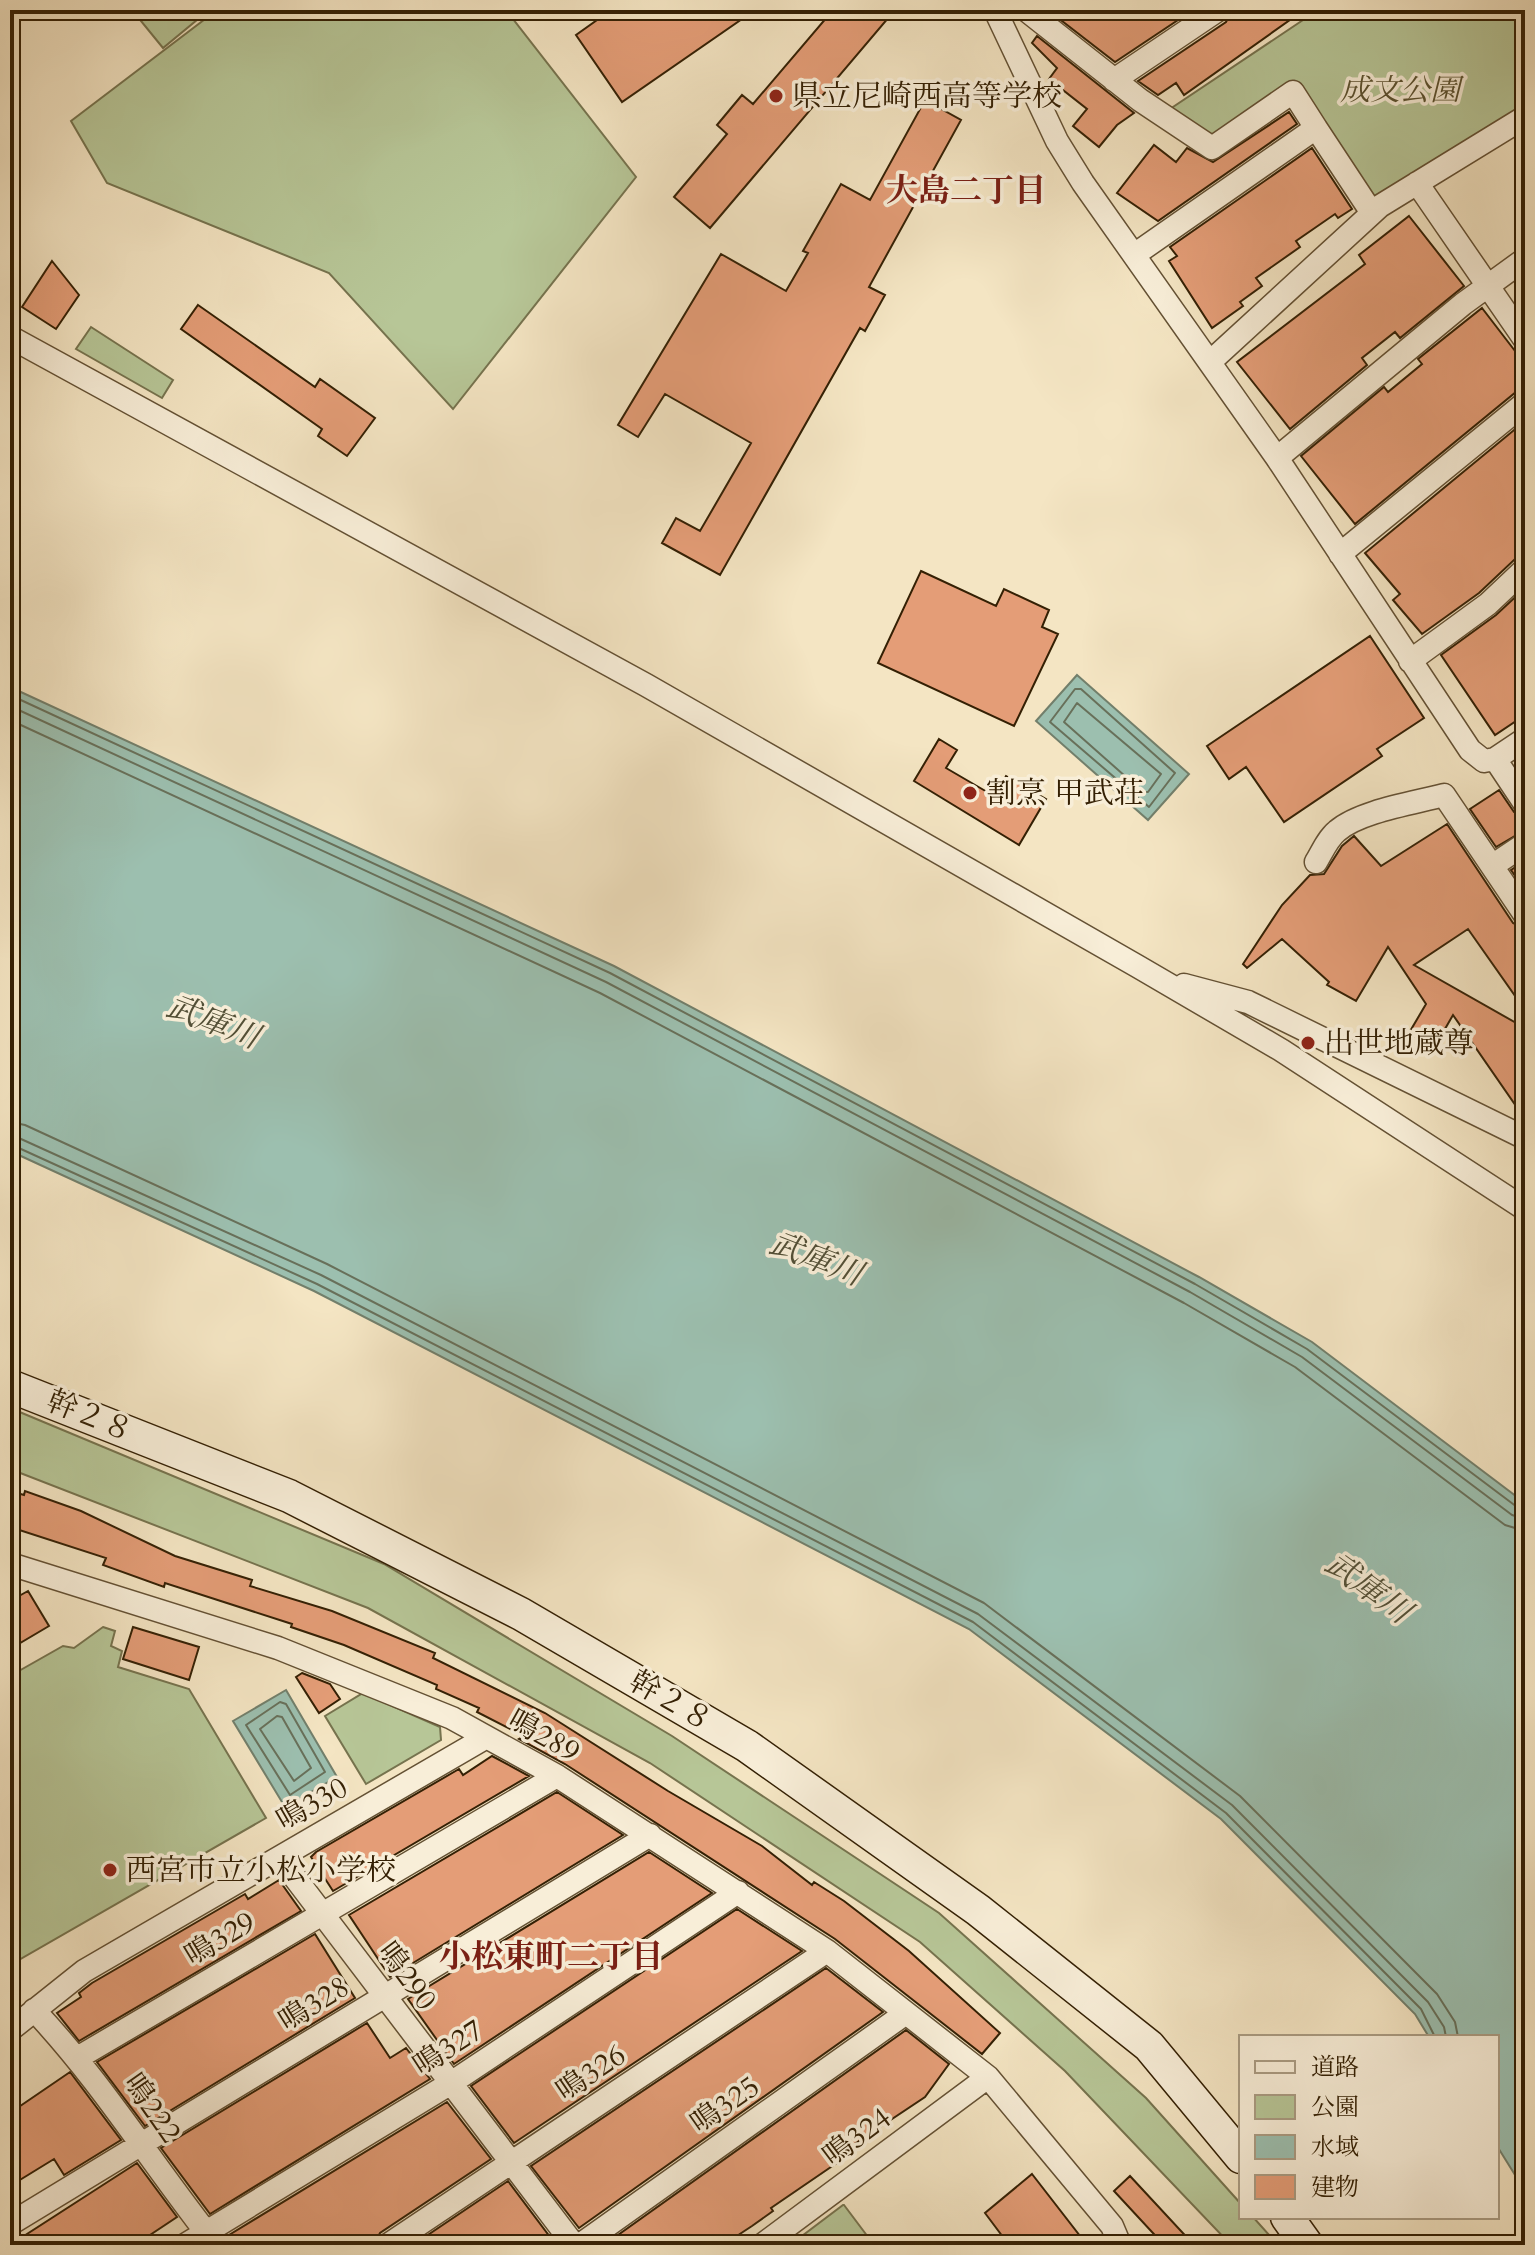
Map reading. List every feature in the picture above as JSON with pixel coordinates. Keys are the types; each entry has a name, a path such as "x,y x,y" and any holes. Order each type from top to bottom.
{"street":[{"path":"1026,10 1114,80 1212,148 1293,92 1372,213"},
{"path":"1114,80 1218,10"},
{"path":"1003,13 1057,141 1277,458 1476,758 1495,759 1525,739"},
{"path":"1210,362 1372,213 1525,117"},
{"path":"1134,255 1316,128"},
{"path":"1417,183 1525,340"},
{"path":"1277,458 1488,285 1525,259"},
{"path":"10,337 646,685 1179,991 1281,1050 1525,1209"},
{"path":"1340,554 1525,403"},
{"path":"1410,661 1488,604 1525,569"},
{"path":"1495,759 1525,804"},
{"path":"1316,862 1336,832 1345,825 1444,795 1525,914"},
{"path":"1492,866 1525,844"},
{"path":"1179,991 1184,985 1248,1002 1525,1138"},
{"name":"幹２８","path":"10,1386 289,1496 521,1614 747,1746 978,1910 1149,2046 1239,2155"},
{"name":"鳴289","path":"10,1564 278,1648 452,1718 557,1776 827,1951 988,2077 1112,2226 1120,2245"},
{"name":"鳴330","path":"10,2030 84,1971 485,1738"},
{"name":"鳴329","path":"79,2057 557,1776"},
{"name":"鳴328","path":"10,2224 650,1835"},
{"name":"鳴290","path":"280,1858 511,2163 577,2245"},
{"name":"鳴327","path":"185,2245 211,2238 738,1892"},
{"name":"鳴326","path":"388,2245 827,1951"},
{"name":"鳴222","path":"34,2010 79,2057 140,2146 211,2238"},
{"name":"鳴325","path":"577,2245 906,2013"},
{"name":"鳴324","path":"762,2245 988,2077"},
{"path":"1288,2219 1307,2245"}],"green space":[{"path":"132,10 209,10 163,48"},
{"path":"217,10 506,10 636,177 453,409 329,273 107,183 71,121"},
{"name":"成文公園","path":"1318,10 1525,10 1525,106 1375,198 1294,81 1212,138 1170,109"},
{"path":"91,327 173,380 162,398 76,349"},
{"path":"10,1408 384,1564 672,1736 939,1913 1146,2098 1239,2202 1239,2219 1255,2219 1278,2245 1231,2245 1065,2071 920,1942 650,1763 368,1608 10,1469"},
{"name":"西宮市立小松小学校","path":"103,1627 115,1631 111,1646 122,1651 118,1667 189,1689 266,1818 10,1965 10,1676 63,1646 74,1648"},
{"path":"363,1693 440,1727 441,1740 366,1784 325,1716"},
{"path":"843,2205 874,2245 790,2245"}],"water":[{"path":"1077,675 1189,774 1148,820 1036,721"},
{"name":"武庫川","path":"10,687 614,966 1199,1277 1312,1342 1525,1503 1525,2191 1499,2149 1499,2035 1428,2035 1415,2014 1221,1819 969,1629 314,1291 10,1151"},
{"path":"286,1690 337,1777 285,1807 233,1721"}],"building":[{"path":"590,10 755,10 622,102 576,35 597,20"},
{"path":"833,10 895,10 710,228 674,197 727,134 717,125 742,95 753,104"},
{"path":"1056,10 1193,10 1115,62 1053,14"},
{"path":"1232,10 1304,10 1184,95 1176,83 1158,95 1138,81 1226,22"},
{"path":"1037,36 1134,113 1117,125 1099,147 1073,126 1087,109 1049,79 1057,68 1032,43"},
{"path":"925,100 961,120 869,287 885,295 865,331 860,328 720,575 662,543 676,518 700,531 751,443 665,394 638,437 618,425 721,254 786,291 808,253 803,251 841,184 870,200"},
{"path":"1289,112 1297,124 1158,221 1117,193 1154,145 1176,162 1187,148 1213,162"},
{"path":"1312,148 1352,209 1338,218 1335,214 1296,241 1300,247 1256,278 1262,286 1240,302 1243,306 1212,328 1169,261 1177,256 1170,247"},
{"path":"1409,216 1464,286 1400,338 1395,332 1362,358 1367,365 1290,429 1237,362 1365,264 1359,255"},
{"path":"52,261 79,295 56,329 22,307"},
{"path":"198,305 315,387 320,379 375,418 347,456 318,436 322,429 181,329"},
{"path":"1482,308 1525,364 1525,389 1516,392 1355,524 1301,456 1384,387 1388,392 1422,364 1418,359"},
{"path":"1525,421 1525,555 1515,559 1479,593 1422,634 1393,600 1400,594 1365,553"},
{"path":"921,571 996,606 1004,589 1049,610 1042,627 1058,634 1014,726 878,663"},
{"path":"1525,588 1525,715 1495,735 1441,655 1496,615"},
{"path":"1370,636 1424,718 1377,749 1382,756 1284,822 1246,767 1229,779 1207,746"},
{"name":"割烹 甲武荘","path":"939,739 957,750 946,768 994,796 1006,776 1046,799 1019,845 914,781"},
{"path":"1499,790 1514,812 1525,818 1525,830 1496,847 1470,809"},
{"path":"1447,824 1513,923 1525,929 1525,1010 1468,929 1414,965 1525,1028 1525,1119 1453,1015 1434,1048 1409,1033 1426,1004 1388,947 1356,1001 1327,985 1329,982 1282,939 1247,968 1243,964 1282,905 1310,875 1324,874 1342,846 1354,836 1381,866"},
{"path":"1525,861 1525,890 1511,870"},
{"path":"10,1491 24,1495 25,1491 81,1511 175,1556 252,1580 250,1586 332,1611 435,1653 433,1658 545,1713 762,1846 812,1885 814,1882 844,1901 909,1951 1000,2033 982,2054 835,1939 565,1764 519,1739 524,1736 477,1712 479,1708 436,1689 437,1685 344,1645 291,1627 292,1624 165,1583 164,1587 103,1565 106,1558 10,1527"},
{"path":"28,1591 49,1626 10,1649 10,1601"},
{"path":"133,1627 199,1647 189,1680 123,1659"},
{"path":"302,1673 330,1684 340,1699 319,1713 296,1677"},
{"path":"492,1756 529,1776 333,1891 311,1857 316,1852 459,1769 463,1775"},
{"path":"557,1792 623,1835 390,1977 349,1915"},
{"path":"649,1852 712,1893 454,2064 408,1999"},
{"path":"279,1880 301,1911 79,2041 57,2013 81,1997 79,1993 92,1983 245,1894 248,1899"},
{"path":"737,1909 802,1951 514,2143 471,2086"},
{"path":"315,1934 355,1998 145,2126 97,2062"},
{"path":"826,1968 883,2012 579,2228 531,2166"},
{"path":"367,2023 390,2058 406,2048 430,2079 210,2214 161,2148"},
{"path":"906,2030 949,2064 925,2097 844,2151 847,2156 771,2208 773,2211 752,2226 723,2245 604,2245"},
{"path":"70,2072 121,2140 64,2175 54,2159 10,2186 10,2113"},
{"path":"447,2102 491,2159 380,2233 374,2245 235,2245 229,2235"},
{"path":"137,2163 177,2217 147,2237 152,2245 10,2245"},
{"path":"1032,2174 1087,2245 1009,2245 985,2213"},
{"path":"1130,2176 1194,2245 1164,2245 1114,2191"},
{"path":"508,2181 556,2245 413,2245"}],"place":[{"name":"県立尼崎西高等学校","path":"776,96"},
{"name":"割烹 甲武荘","path":"970,793"},
{"name":"出世地蔵尊","path":"1308,1043"},
{"name":"西宮市立小松小学校","path":"110,1870"}],"district":[{"name":"大島二丁目","path":"966,191"},
{"name":"小松東町二丁目","path":"551,1957"}]}
